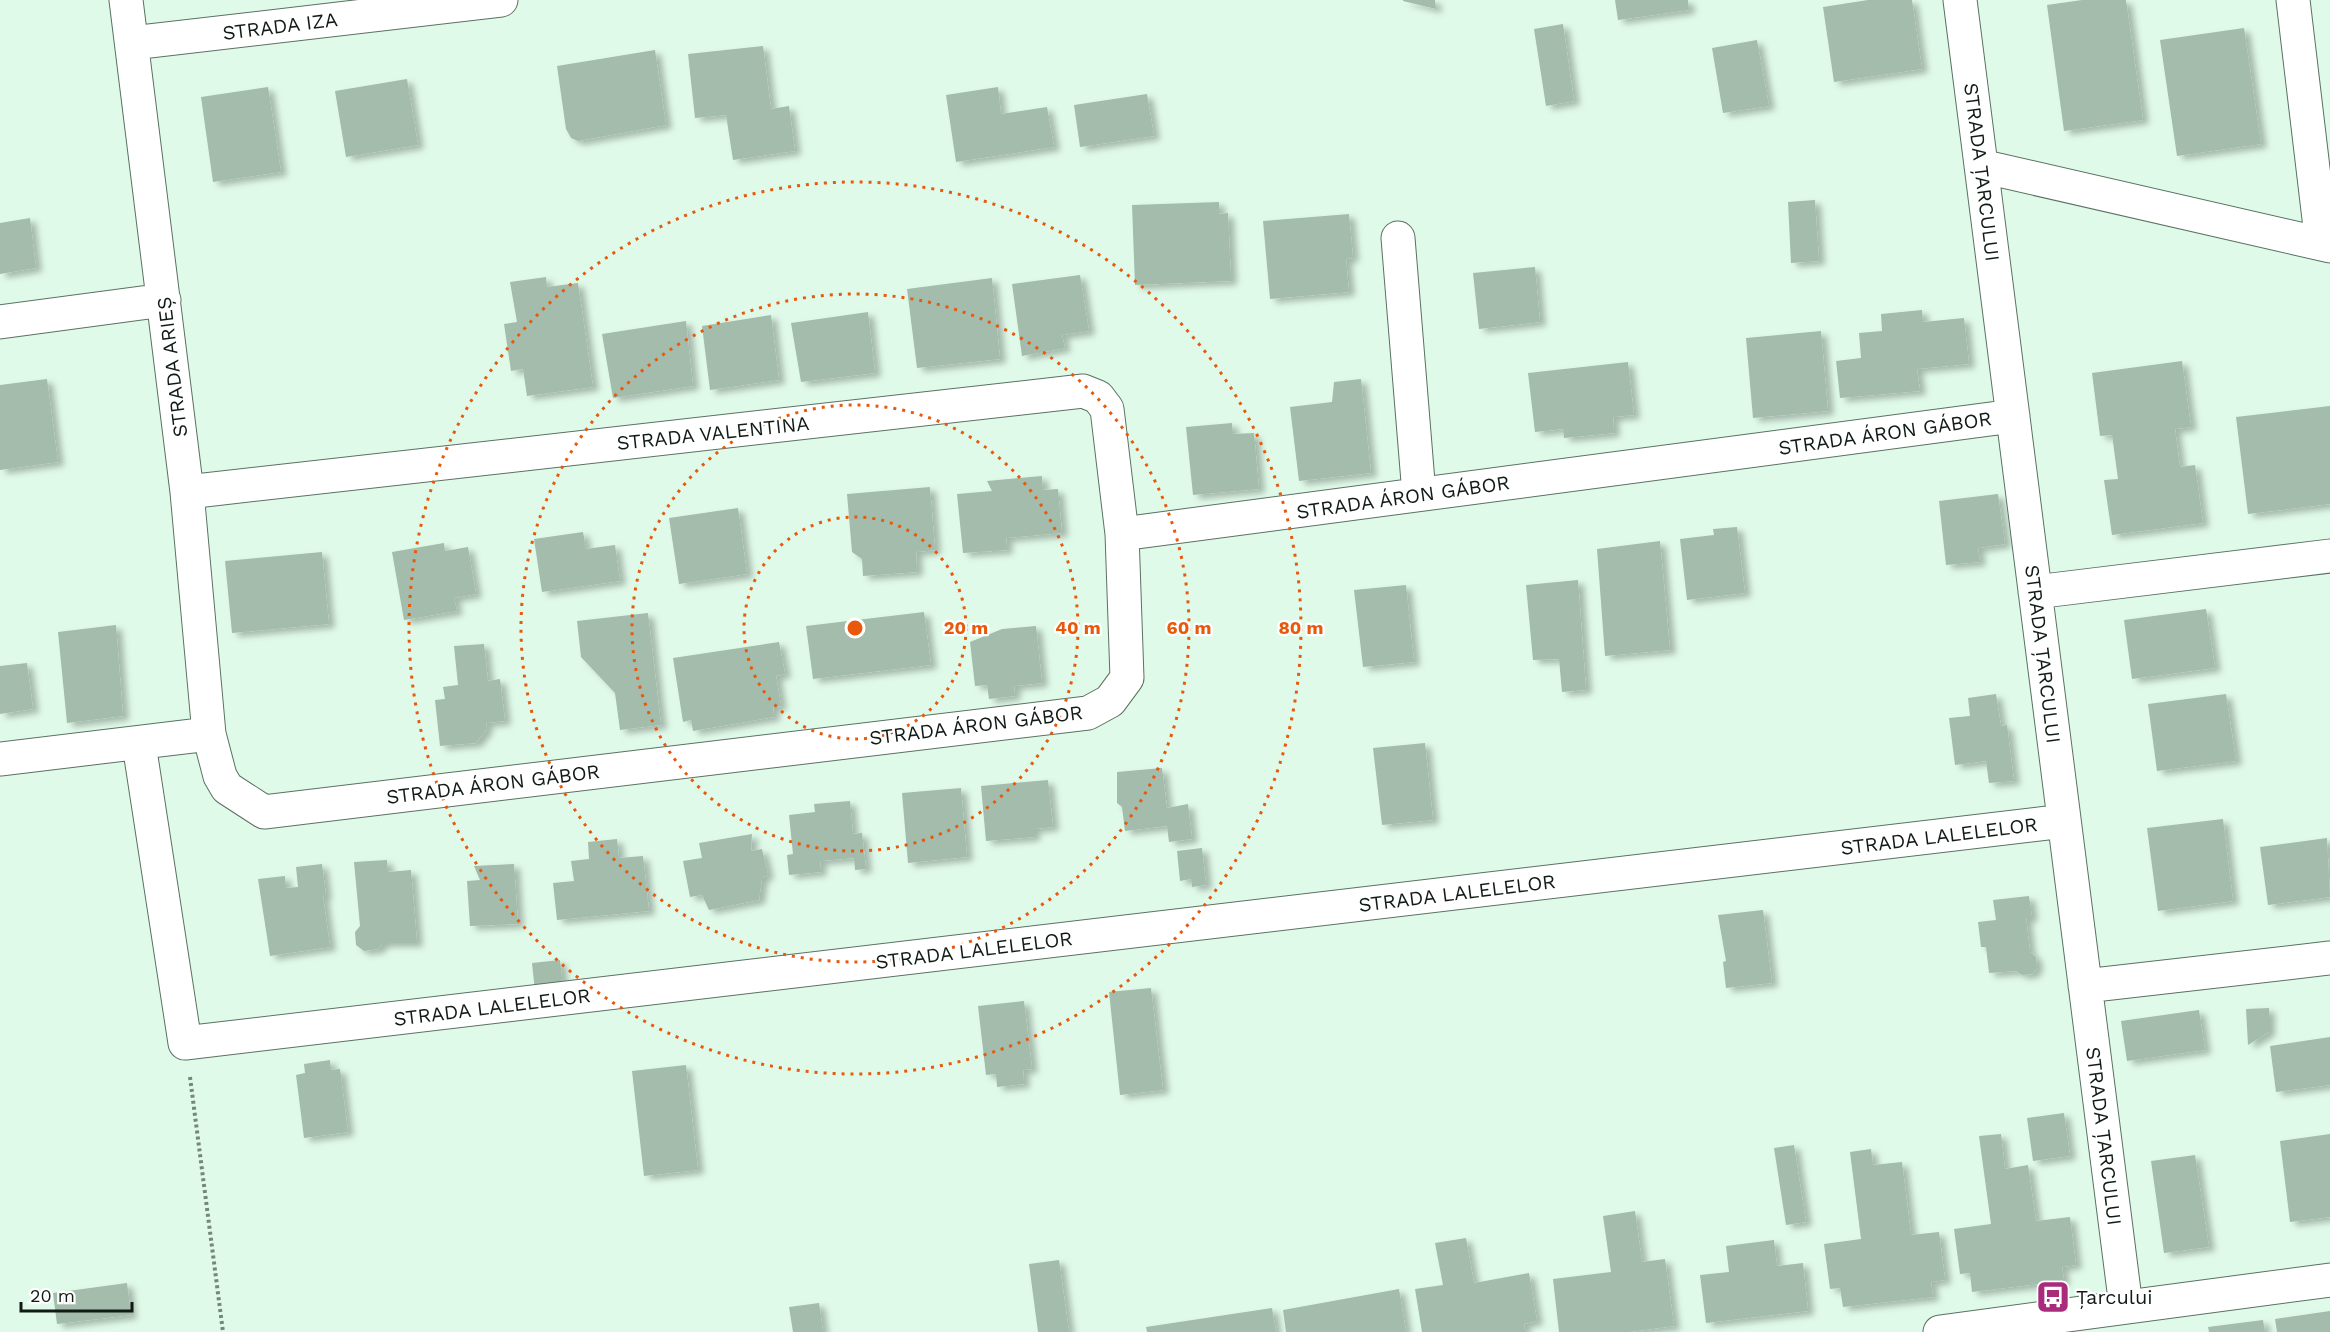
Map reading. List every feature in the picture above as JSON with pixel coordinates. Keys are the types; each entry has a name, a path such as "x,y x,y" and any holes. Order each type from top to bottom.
{"street":[{"name":"STRADA ARIEȘ","path":"126,0 187,492 209,734"},
{"name":"STRADA IZA","path":"132,43 501,0"},
{"name":"STRADA ȚARCULUI","path":"1960,0 2126,1308"},
{"path":"1981,166 2326,245 2293,0"},
{"path":"1398,238 1419,494"},
{"path":"0,322 164,300"},
{"name":"STRADA VALENTINA","path":"187,492 1083,391 1098,397 1107,409 1122,534"},
{"name":"STRADA ÁRON GÁBOR","path":"209,734 220,776 227,788 264,812 1088,713 1110,701 1126,678 1122,534 2013,416"},
{"path":"2035,592 2330,556"},
{"path":"0,759 209,734"},
{"path":"139,744 185,1043"},
{"name":"STRADA LALELELOR","path":"185,1043 2064,821"},
{"path":"2085,986 2330,957"},
{"path":"1940,1332 2330,1280"}],"path":[{"path":"185,1043 223,1332"}],"building":[{"path":"1435,0 1436,9 1403,1"},
{"path":"1615,0 1688,0 1689,10 1618,20"},
{"path":"1868,0 1912,0 1922,69 1834,82 1823,7"},
{"path":"2082,0 2126,0 2143,120 2064,131 2047,5"},
{"path":"1563,24 1574,101 1546,106 1534,29"},
{"path":"2244,28 2261,144 2177,156 2160,40"},
{"path":"1757,40 1769,106 1723,113 1712,48"},
{"path":"763,46 771,109 789,106 795,151 733,160 726,115 695,118 688,54"},
{"path":"655,50 666,125 578,141 571,138 566,129 557,66"},
{"path":"407,79 418,145 346,157 335,91"},
{"path":"268,87 281,172 213,182 201,97"},
{"path":"998,87 1001,114 1047,107 1054,147 956,162 946,95"},
{"path":"1147,94 1154,136 1080,147 1074,105"},
{"path":"1815,200 1819,261 1791,263 1788,202"},
{"path":"1219,202 1219,214 1228,213 1231,281 1135,285 1132,205"},
{"path":"1349,214 1353,258 1346,259 1349,292 1270,299 1263,221"},
{"path":"30,218 36,268 0,274 0,223"},
{"path":"1535,267 1540,322 1479,329 1473,273"},
{"path":"1080,275 1089,331 1062,335 1065,348 1022,356 1012,284"},
{"path":"546,277 547,287 578,283 593,387 527,396 523,369 511,371 504,324 517,322 510,282"},
{"path":"992,278 1000,359 917,368 907,289"},
{"path":"1922,310 1923,322 1964,318 1969,364 1917,369 1920,391 1840,398 1836,361 1861,358 1859,333 1882,331 1881,314"},
{"path":"868,312 875,373 801,382 791,323"},
{"path":"771,315 779,380 710,390 702,326"},
{"path":"686,321 693,386 613,398 602,334"},
{"path":"1821,331 1828,411 1753,418 1746,338"},
{"path":"2182,361 2191,427 2175,429 2180,467 2195,465 2203,523 2112,535 2104,480 2118,479 2112,435 2100,436 2092,373"},
{"path":"1628,362 1634,415 1613,417 1614,433 1564,438 1563,429 1535,432 1528,373"},
{"path":"47,379 58,462 0,470 0,385"},
{"path":"1361,379 1371,473 1299,481 1290,407 1332,402 1334,382"},
{"path":"2330,406 2330,504 2248,514 2236,417"},
{"path":"1232,423 1233,434 1254,433 1259,489 1193,495 1186,427"},
{"path":"1042,476 1043,490 1058,489 1062,533 1006,538 1007,550 963,553 957,494 992,491 987,481"},
{"path":"930,487 935,550 916,552 917,572 863,576 862,559 852,552 847,494"},
{"path":"1998,494 2005,544 1978,548 1980,562 1946,565 1939,501"},
{"path":"738,508 747,574 679,584 669,518"},
{"path":"1737,527 1745,593 1687,600 1680,539 1714,535 1713,529"},
{"path":"583,532 586,549 615,545 620,581 542,592 534,539"},
{"path":"1660,541 1670,650 1605,656 1597,549"},
{"path":"444,543 445,551 468,547 476,594 454,598 457,611 404,620 392,552"},
{"path":"322,552 329,624 232,633 225,561"},
{"path":"1578,580 1586,690 1562,692 1559,659 1533,660 1526,585"},
{"path":"1406,585 1414,662 1363,667 1354,590"},
{"path":"2206,609 2215,668 2132,679 2124,620"},
{"path":"924,612 931,665 813,679 806,626"},
{"path":"648,613 661,725 620,730 615,693 581,657 577,621"},
{"path":"116,625 123,716 67,723 58,632"},
{"path":"1036,626 1042,683 1014,686 1015,696 989,699 987,685 975,686 970,642 1002,629"},
{"path":"779,642 785,674 776,676 781,706 773,707 774,717 693,731 691,720 683,722 673,658"},
{"path":"484,644 488,681 500,679 505,721 486,723 487,729 476,743 440,746 435,700 445,699 443,687 458,685 454,646"},
{"path":"27,663 33,709 0,714 0,666"},
{"path":"1996,694 2001,726 2007,725 2014,781 1989,783 1986,761 1955,765 1949,718 1970,716 1968,698"},
{"path":"2226,694 2236,761 2157,771 2148,704"},
{"path":"1425,743 1433,820 1382,825 1373,748"},
{"path":"1162,768 1167,808 1188,804 1192,839 1169,842 1167,826 1125,831 1122,807 1117,803 1117,772"},
{"path":"1048,780 1053,827 1034,829 1034,837 986,841 981,786"},
{"path":"961,788 967,857 908,863 902,793"},
{"path":"850,801 853,834 862,833 866,869 855,870 854,858 820,861 821,872 789,875 787,855 793,854 789,815 815,812 814,804"},
{"path":"2223,819 2233,901 2158,911 2147,828"},
{"path":"752,834 751,851 762,849 768,875 762,878 759,900 709,910 702,895 690,897 683,861 702,858 699,843"},
{"path":"2327,838 2330,897 2268,905 2260,847"},
{"path":"617,839 619,858 643,856 649,911 557,920 553,883 574,881 571,861 589,859 588,842"},
{"path":"1202,848 1206,885 1192,887 1191,879 1180,881 1177,851"},
{"path":"387,860 388,872 411,870 417,943 383,943 378,949 364,951 356,945 355,932 360,926 354,862"},
{"path":"322,864 326,896 323,896 330,947 270,956 258,879 285,876 286,888 298,887 296,867"},
{"path":"514,864 518,924 470,926 467,881 480,880 474,866"},
{"path":"2029,896 2032,918 2026,918 2030,952 2036,957 2037,968 2032,974 2022,975 2016,971 1989,973 1986,947 1981,947 1978,922 1996,920 1993,900"},
{"path":"1763,910 1772,983 1726,988 1723,962 1726,961 1718,915"},
{"path":"560,960 564,998 536,1001 532,963"},
{"path":"1151,988 1163,1090 1120,1095 1109,992"},
{"path":"1024,1001 1032,1069 1023,1070 1024,1084 997,1087 996,1074 986,1075 978,1006"},
{"path":"2269,1008 2269,1032 2248,1045 2246,1009"},
{"path":"2199,1010 2205,1050 2127,1061 2121,1021"},
{"path":"2330,1037 2330,1085 2276,1092 2270,1046"},
{"path":"330,1060 331,1070 340,1069 348,1132 304,1138 296,1075 305,1073 304,1064"},
{"path":"686,1065 698,1170 644,1176 632,1071"},
{"path":"2064,1113 2070,1156 2033,1161 2027,1118"},
{"path":"2001,1134 2005,1169 2028,1165 2036,1221 2070,1217 2076,1265 2062,1267 2064,1281 1972,1292 1970,1273 1960,1274 1954,1229 1991,1224 1979,1136"},
{"path":"2330,1134 2330,1217 2290,1222 2280,1141"},
{"path":"1794,1145 1806,1222 1786,1225 1774,1148"},
{"path":"1871,1149 1873,1165 1902,1162 1911,1235 1939,1232 1945,1280 1931,1282 1933,1297 1843,1307 1840,1288 1830,1289 1824,1244 1861,1239 1850,1152"},
{"path":"2195,1155 2209,1247 2164,1253 2151,1161"},
{"path":"1635,1211 1642,1262 1665,1259 1674,1326 1629,1332 1559,1332 1553,1279 1611,1272 1603,1216"},
{"path":"1466,1238 1474,1283 1529,1273 1537,1321 1524,1324 1525,1332 1422,1332 1415,1289 1443,1285 1435,1243"},
{"path":"1774,1240 1777,1266 1803,1263 1808,1311 1706,1323 1700,1275 1729,1272 1726,1246"},
{"path":"1059,1260 1069,1332 1038,1332 1029,1264"},
{"path":"127,1283 131,1315 57,1324 53,1293"},
{"path":"1399,1289 1406,1332 1286,1332 1283,1310"},
{"path":"819,1303 823,1332 793,1332 789,1307"},
{"path":"1272,1308 1276,1332 1147,1332 1146,1327"},
{"path":"2330,1311 2330,1332 2277,1332 2275,1319"},
{"path":"2263,1320 2265,1332 2209,1332 2208,1327"}],"place":[{"name":"Țarcului","path":"2053,1297"}]}
